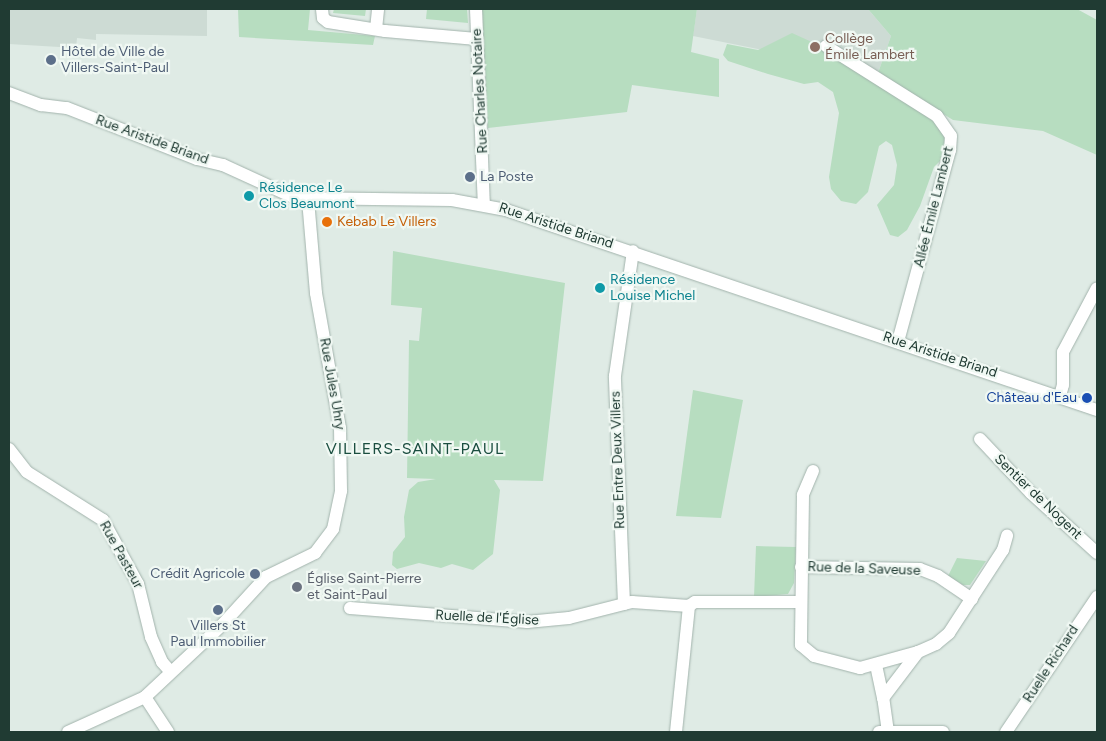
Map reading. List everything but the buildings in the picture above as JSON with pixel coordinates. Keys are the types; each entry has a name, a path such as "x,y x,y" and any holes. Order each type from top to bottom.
{"street":[{"path":"322,9 323,18 328,22 477,39"},
{"path":"376,28 378,9"},
{"name":"Rue Charles Notaire","path":"476,9 484,204"},
{"name":"Allée Émile Lambert","path":"826,46 937,116 951,136 950,150 898,342"},
{"name":"Rue Aristide Briand","path":"9,93 41,105 67,108 197,159 223,165 288,195 308,199 438,199 484,204 633,251 1097,410"},
{"name":"Rue Jules Uhry","path":"68,732 145,697 221,626 270,573 321,549 336,521 341,491 340,428 316,293 308,199"},
{"name":"Rue Entre Deux Villers","path":"624,604 616,376 633,251"},
{"path":"1060,396 1063,352 1097,288"},
{"name":"Sentier de Nogent","path":"980,439 1030,493 1097,553"},
{"name":"Rue Pasteur","path":"9,449 27,472 103,520 138,584 151,637 161,659 171,672"},
{"path":"801,567 804,489 813,470"},
{"path":"972,599 1003,550 1007,536"},
{"name":"Rue de la Saveuse","path":"801,567 920,569 938,576 972,599 945,638 918,652 876,665 849,666 806,651 798,637 801,567"},
{"name":"Ruelle Richard","path":"1006,732 1097,598"},
{"path":"624,604 641,602 689,606 695,602 800,602"},
{"name":"Ruelle de l'Église","path":"350,608 527,622 570,618 624,604"},
{"path":"676,732 689,606"},
{"name":"Rue de la Saveuse","path":"883,698 918,652"},
{"path":"876,665 888,732"},
{"path":"145,697 168,732"},
{"path":"879,732 943,732"}],"shaded area":[{"path":"9,9 207,9 207,36 96,34 96,40 77,38 76,48 9,44"},
{"name":"Collège Émile Lambert","path":"697,9 868,9 891,36 878,73 693,36"}],"green space":[{"path":"238,9 310,9 308,30 375,36 373,45 239,37"},
{"path":"334,9 366,9 365,16 333,13"},
{"path":"427,9 467,9 468,23 426,19"},
{"path":"482,9 697,9 691,52 719,59 719,97 632,85 627,112 488,128"},
{"path":"868,9 1077,9 1097,20 1097,155 1043,131 953,120 878,73 891,36"},
{"path":"792,33 836,53 949,130 941,160 934,167 920,206 907,230 898,237 890,235 877,205 894,185 897,165 892,145 886,141 879,146 868,192 856,204 841,201 831,189 829,177 839,113 833,92 818,82 804,84 768,74 728,61 723,55 727,44 758,50"},
{"path":"393,251 565,283 543,481 494,480 500,490 493,554 473,570 452,564 441,568 419,563 397,569 392,565 393,552 405,537 404,517 409,490 418,482 436,479 407,478 409,340 419,341 422,308 391,305"},
{"path":"693,390 743,400 721,518 676,516"},
{"path":"756,546 796,547 794,583 788,594 754,597"},
{"path":"957,558 986,561 970,585 963,585 948,576"}],"place":[{"name":"Collège Émile Lambert","path":"815,47"},
{"name":"Hôtel de Ville de Villers-Saint-Paul","path":"51,60"},
{"name":"La Poste","path":"470,177"},
{"name":"Résidence Le Clos Beaumont","path":"249,196"},
{"name":"Kebab Le Villers","path":"327,222"},
{"name":"Résidence Louise Michel","path":"600,288"},
{"name":"Château d'Eau","path":"1087,398"},
{"name":"Crédit Agricole","path":"255,574"},
{"name":"Église Saint-Pierre et Saint-Paul","path":"297,587"},
{"name":"Villers St Paul Immobilier","path":"218,610"}],"district":[{"name":"VILLERS-SAINT-PAUL","path":"415,449"}]}
